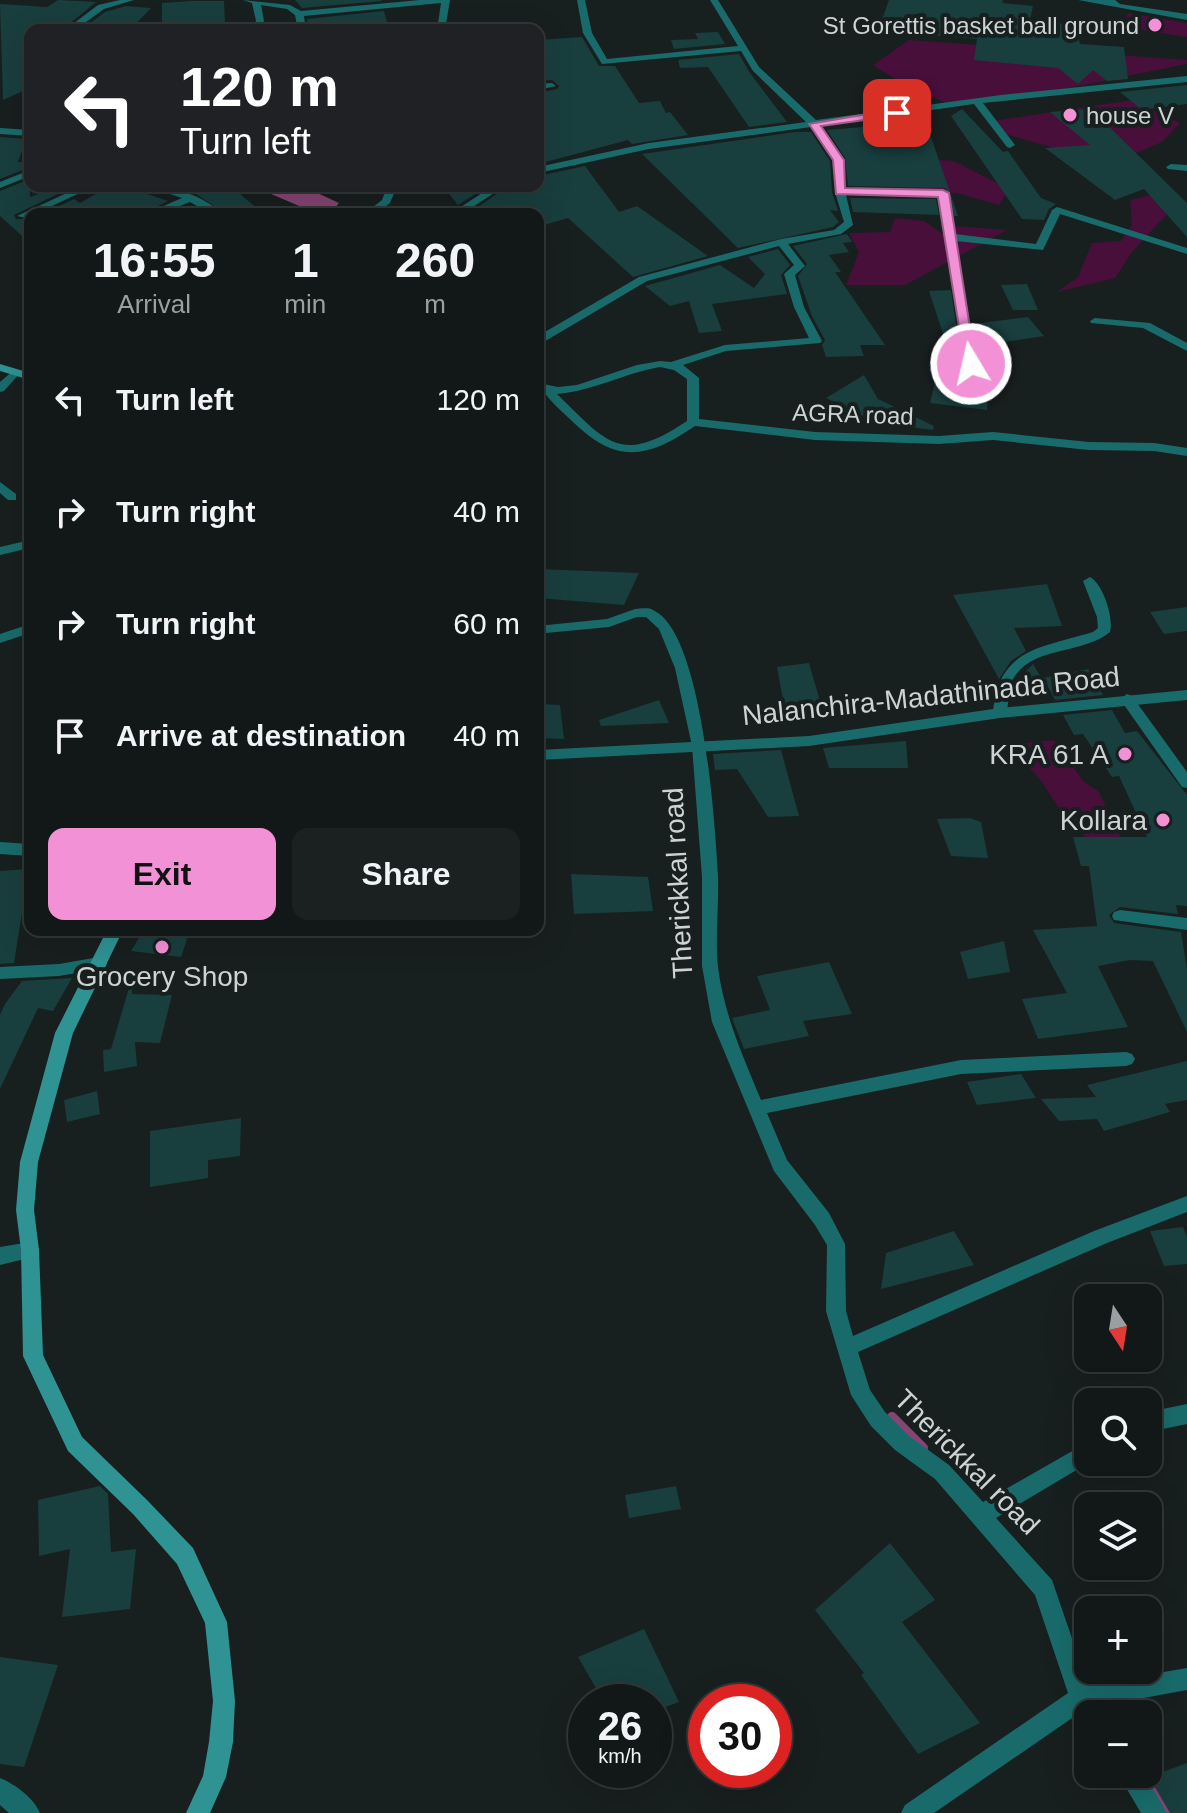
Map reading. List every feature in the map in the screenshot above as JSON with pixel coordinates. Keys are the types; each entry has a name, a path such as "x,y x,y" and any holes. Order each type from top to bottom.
{"main road":[{"path":"0,367 24,375"},
{"path":"112,936 64,1033 29,1162 25,1210 30,1250 33,1356 75,1444 185,1556 216,1622 224,1701 221,1742 214,1777 198,1813"}],"street":[{"path":"97,0 125,1"},
{"path":"299,14 446,0 442,24"},
{"path":"581,0 583,22 591,44 605,62 743,48"},
{"path":"544,337 643,279 781,242 844,229 849,223 840,192 838,160 814,124 756,69 714,0"},
{"path":"1082,0 1187,17"},
{"path":"1158,12 1159,0"},
{"path":"78,24 101,7 125,1"},
{"path":"252,1 290,7 299,14 301,24"},
{"path":"252,1 260,21 258,24"},
{"path":"544,169 649,146 1092,87 1187,79"},
{"path":"544,87 552,86"},
{"path":"978,103 1010,145"},
{"path":"1,131 24,133"},
{"path":"1171,167 1187,168"},
{"path":"0,185 24,175"},
{"path":"40,208 76,192"},
{"path":"179,192 208,208"},
{"path":"377,208 386,201 390,192"},
{"path":"465,208 490,192"},
{"path":"840,192 943,193 971,364"},
{"path":"166,208 192,198"},
{"path":"952,237 1039,248 1057,210 1187,251"},
{"path":"544,388 589,387 644,366 675,364 725,348 816,341 799,307 789,274 800,266 781,242"},
{"path":"1095,321 1146,325 1187,348"},
{"path":"544,389 600,442 624,450 648,450 667,442 693,422 693,378 686,369 675,364"},
{"path":"0,389 15,372"},
{"name":"AGRA road","path":"693,422 815,436 893,439 993,436 1187,452"},
{"path":"0,486 12,497"},
{"path":"0,551 24,545"},
{"path":"1000,713 1003,688 1008,676 1017,667 1035,656 1098,635 1105,629 1104,617 1090,581"},
{"name":"Therickkal road","path":"544,628 609,623 635,613 649,613 665,627 686,683 699,746 710,877 710,966 720,1022 780,1165 822,1219 836,1244 836,1311 861,1395 878,1419 902,1443 942,1472 1044,1588 1084,1700"},
{"path":"0,639 24,630"},
{"name":"Nalanchira-Madathinada Road","path":"544,755 809,741 1000,713 1187,695"},
{"path":"1127,699 1187,783"},
{"path":"0,848 24,850"},
{"path":"1120,916 1187,924"},
{"path":"0,973 59,970 99,963"},
{"path":"757,1108 961,1067 1126,1059"},
{"path":"846,1348 909,1323 1128,1224 1187,1204"},
{"path":"0,1256 30,1250"},
{"path":"1162,1419 1187,1414"},
{"path":"981,1515 1074,1460"},
{"path":"1108,1700 1187,1679"},
{"path":"913,1813 1074,1713"},
{"path":"1139,1788 1155,1813"},
{"path":"0,1790 28,1813"}],"shaded area":[{"name":"St Gorettis basket ball ground","path":"1128,13 1187,23 1187,37 1122,27"},
{"path":"909,40 1187,60 1187,64 998,102 944,102 873,65"},
{"path":"1132,100 1180,123 1162,142 1126,157 1079,155 1008,135 993,121"},
{"path":"922,159 954,161 997,183 1015,179 999,205 957,193 891,188 866,177"},
{"path":"266,192 315,192 339,203 335,208 304,208"},
{"path":"1155,194 1167,214 1132,252 1115,278 1057,292 1078,277 1092,243 1121,241 1132,225 1130,200"},
{"path":"895,218 924,221 944,235 955,226 1007,230 905,285 846,285 859,252 849,233 890,232"},
{"path":"1054,740 1083,781 1099,792 1123,842 1107,844 1082,834 1038,777 1006,745"}],"building":[{"path":"58,0 96,2 69,24 24,24 24,91 3,100 0,4 47,7"},
{"path":"295,0 381,0 382,1 302,8"},
{"path":"889,0 1003,0 1002,3 1033,6 1030,20 1075,25 1080,44 1124,47 1128,79 1107,81 1093,70 1078,84 1058,68 974,60 977,39 878,31"},
{"path":"224,1 225,24 162,24 162,3"},
{"path":"126,6 151,8 136,24 89,24 105,12"},
{"path":"384,11 387,24 308,24 307,19"},
{"path":"718,32 725,44 674,49 671,40 698,39 695,33"},
{"path":"582,37 599,66 615,66 639,103 660,101 666,113 670,112 688,135 632,144 628,140 544,162 544,92 559,86 552,80 544,81 544,40"},
{"path":"739,54 787,122 749,127 708,67 680,68 678,60"},
{"path":"1187,85 1187,104 1142,110 1120,92"},
{"path":"962,109 1003,152 1008,151 1041,198 1056,204 1049,209 1044,220 1022,219 951,116"},
{"path":"1091,109 1187,203 1187,237 1144,189 1115,200 1045,148 1090,145 1050,112"},
{"path":"927,125 958,216 954,216 946,188 848,186 845,158 827,130 875,126 878,130"},
{"path":"811,132 830,161 832,192 838,211 830,210 839,222 833,227 738,248 642,154"},
{"path":"0,137 24,139 18,162 24,162 24,169 0,179"},
{"path":"585,166 619,212 637,206 708,256 633,277 568,218 544,225 544,208 477,208 499,192 544,192 544,175"},
{"path":"24,181 24,192 30,192 30,197 44,192 62,192 14,215 16,219 24,219 24,238 0,216 0,191"},
{"path":"99,192 141,192 168,201 154,208 55,208 74,199 80,203"},
{"path":"193,192 237,192 257,208 217,208"},
{"path":"448,192 479,192 458,205"},
{"path":"850,198 936,199 939,215 853,212"},
{"path":"847,234 852,242 843,243 849,252 829,255 841,272 835,272 885,345 860,345 864,356 826,357 822,345 825,340 812,316 798,276 807,264 793,246"},
{"path":"778,249 790,265 781,275 787,294 712,304 722,331 699,333 689,301 670,306 645,286 720,265 754,288 765,274 748,257"},
{"path":"1027,284 1038,310 1013,310 1001,285"},
{"path":"951,290 960,349 942,351 945,340 929,291"},
{"path":"1028,317 1044,336 977,346 973,324"},
{"path":"864,375 878,399 934,426 933,430 878,423 826,398"},
{"path":"990,380 987,410 930,403 935,383"},
{"path":"544,569 639,573 624,605 544,598"},
{"path":"1047,584 1062,626 1014,628 1026,651 1011,661 999,679 953,595"},
{"path":"1187,607 1187,631 1164,634 1150,612"},
{"path":"809,663 820,701 784,705 777,667"},
{"path":"1033,664 1046,686 1013,690 1016,681"},
{"path":"1088,669 1103,695 1055,700 1043,678"},
{"path":"659,700 669,723 601,726 599,720"},
{"path":"544,704 560,705 564,739 544,738"},
{"path":"1112,710 1125,733 1137,731 1187,795 1187,906 1176,905 1178,914 1120,907 1109,915 1114,923 1181,932 1187,969 1187,1032 1153,961 1130,960 1098,966 1128,1027 1038,1039 1022,999 1067,993 1033,930 1097,926 1089,866 1081,866 1073,837 1147,837 1119,776 1112,777 1083,734 1074,735 1063,715"},
{"path":"906,741 908,768 829,768 823,748"},
{"path":"781,750 799,816 768,817 737,769 715,770 713,754"},
{"path":"970,818 981,822 988,858 951,856 937,819"},
{"path":"24,869 24,900 14,963 0,964 0,871"},
{"path":"571,874 648,877 653,911 574,914"},
{"path":"140,936 188,936 181,957 131,951"},
{"path":"1004,941 1010,972 968,979 960,952"},
{"path":"829,962 852,1014 803,1021 809,1036 744,1049 732,1018 770,1010 757,976"},
{"path":"72,978 53,1011 38,1008 0,1089 0,1015 5,1004 22,981"},
{"path":"129,988 132,988 132,994 172,995 160,1043 135,1042 137,1066 104,1072 103,1050 111,1049"},
{"path":"1187,1061 1187,1100 1165,1104 1170,1112 1104,1131 1097,1119 1059,1121 1041,1099 1096,1097 1087,1085"},
{"path":"1021,1074 1036,1098 977,1105 967,1082"},
{"path":"97,1091 100,1114 67,1122 64,1100"},
{"path":"241,1118 240,1156 208,1160 208,1178 150,1187 150,1131"},
{"path":"1183,1227 1187,1237 1187,1264 1164,1266 1150,1231"},
{"path":"954,1231 974,1265 881,1289 886,1253"},
{"path":"100,1486 108,1494 111,1552 136,1549 130,1609 62,1617 70,1549 39,1556 38,1500"},
{"path":"676,1486 681,1509 629,1518 625,1495"},
{"path":"890,1543 935,1600 902,1622 980,1723 918,1754 861,1675 864,1673 815,1610"},
{"path":"644,1629 670,1684 594,1684 578,1657"},
{"path":"0,1657 58,1665 24,1767 0,1764"},
{"path":"672,1687 679,1702 672,1705"},
{"path":"1187,1763 1187,1813 1170,1813 1155,1788 1162,1788 1162,1772"}],"waterway":[{"path":"892,1417 923,1448"},
{"path":"1151,1788 1169,1813"}],"place":[{"name":"St Gorettis basket ball ground","path":"1155,25"},
{"name":"house V","path":"1070,115"},
{"name":"KRA 61 A","path":"1125,754"},
{"name":"Kollara","path":"1163,820"},
{"name":"Grocery Shop","path":"162,947"}],"route":[{"path":"897,113 814,124 838,160 840,192 943,193 971,364"}]}
